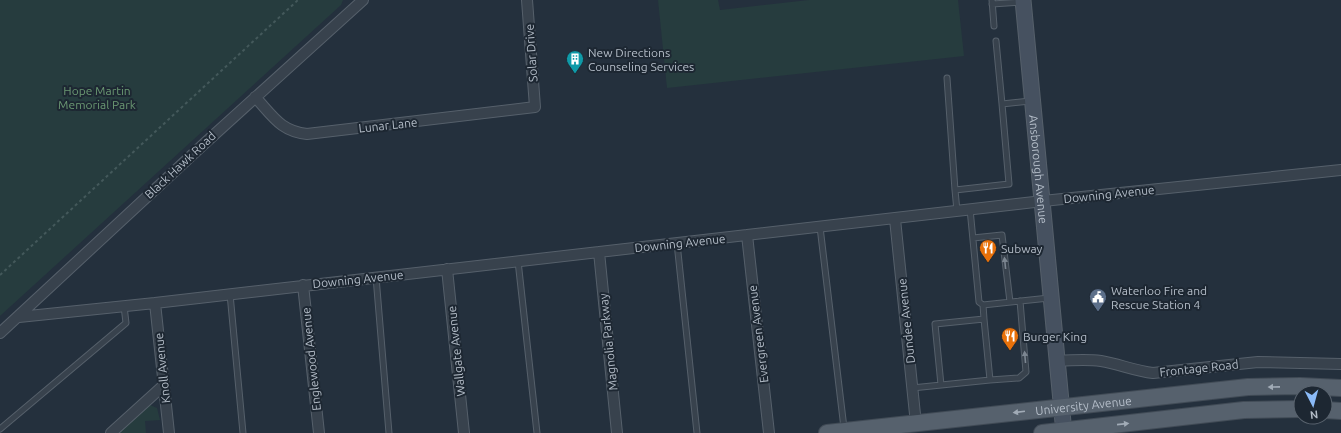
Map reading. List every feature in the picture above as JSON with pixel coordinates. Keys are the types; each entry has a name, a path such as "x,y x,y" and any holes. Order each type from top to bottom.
{"main road":[{"name":"Ansborough Avenue","path":"1023,1 1064,432"},
{"name":"University Avenue","path":"827,433 1248,387 1300,386 1341,388"},
{"name":"University Avenue","path":"1042,433 1064,432 1244,410 1293,409"}],"street":[{"name":"Black Hawk Road","path":"0,333 255,97 363,0"},
{"name":"Solar Drive","path":"527,0 535,107"},
{"name":"Lunar Lane","path":"255,97 283,127 293,132 307,134 535,107"},
{"name":"Downing Avenue","path":"19,317 155,303 970,209 1341,170"},
{"name":"Dundee Avenue","path":"895,218 916,424"},
{"name":"Evergreen Avenue","path":"747,235 769,433"},
{"name":"Magnolia Parkway","path":"599,252 617,433"},
{"name":"Wallgate Avenue","path":"447,269 464,433"},
{"name":"Englewood Avenue","path":"303,285 319,433"},
{"name":"Knoll Avenue","path":"155,303 168,433"},
{"name":"Frontage Road","path":"1058,361 1085,359 1103,361 1137,371 1153,373 1258,362 1341,364"},
{"path":"111,433 164,385"}],"lane":[{"path":"994,26 992,2 1023,1"},
{"path":"955,190 1009,184 996,41"},
{"path":"947,78 957,211"},
{"path":"1002,104 1033,101"},
{"path":"970,209 979,302 983,305 990,380"},
{"path":"820,227 844,431"},
{"path":"973,238 1002,235 1010,302"},
{"path":"677,243 697,433"},
{"path":"518,261 537,433"},
{"path":"376,277 390,433"},
{"path":"230,294 243,433"},
{"path":"983,305 1052,298"},
{"path":"912,388 1018,378 1026,372 1020,301"},
{"path":"0,429 126,323 124,306"},
{"path":"941,385 935,324 984,319"}],"path":[{"path":"0,275 298,0"}],"green space":[{"name":"Hope Martin Memorial Park","path":"0,0 343,0 341,5 0,316"},
{"path":"658,0 718,0 720,10 809,0 958,0 964,56 667,88"},
{"path":"150,405 157,408 160,420 145,421 146,433 119,433"}],"place":[{"name":"New Directions Counseling Services","path":"575,74"},
{"name":"Subway","path":"988,263"},
{"name":"Waterloo Fire and Rescue Station 4","path":"1098,312"},
{"name":"Burger King","path":"1010,351"}]}
